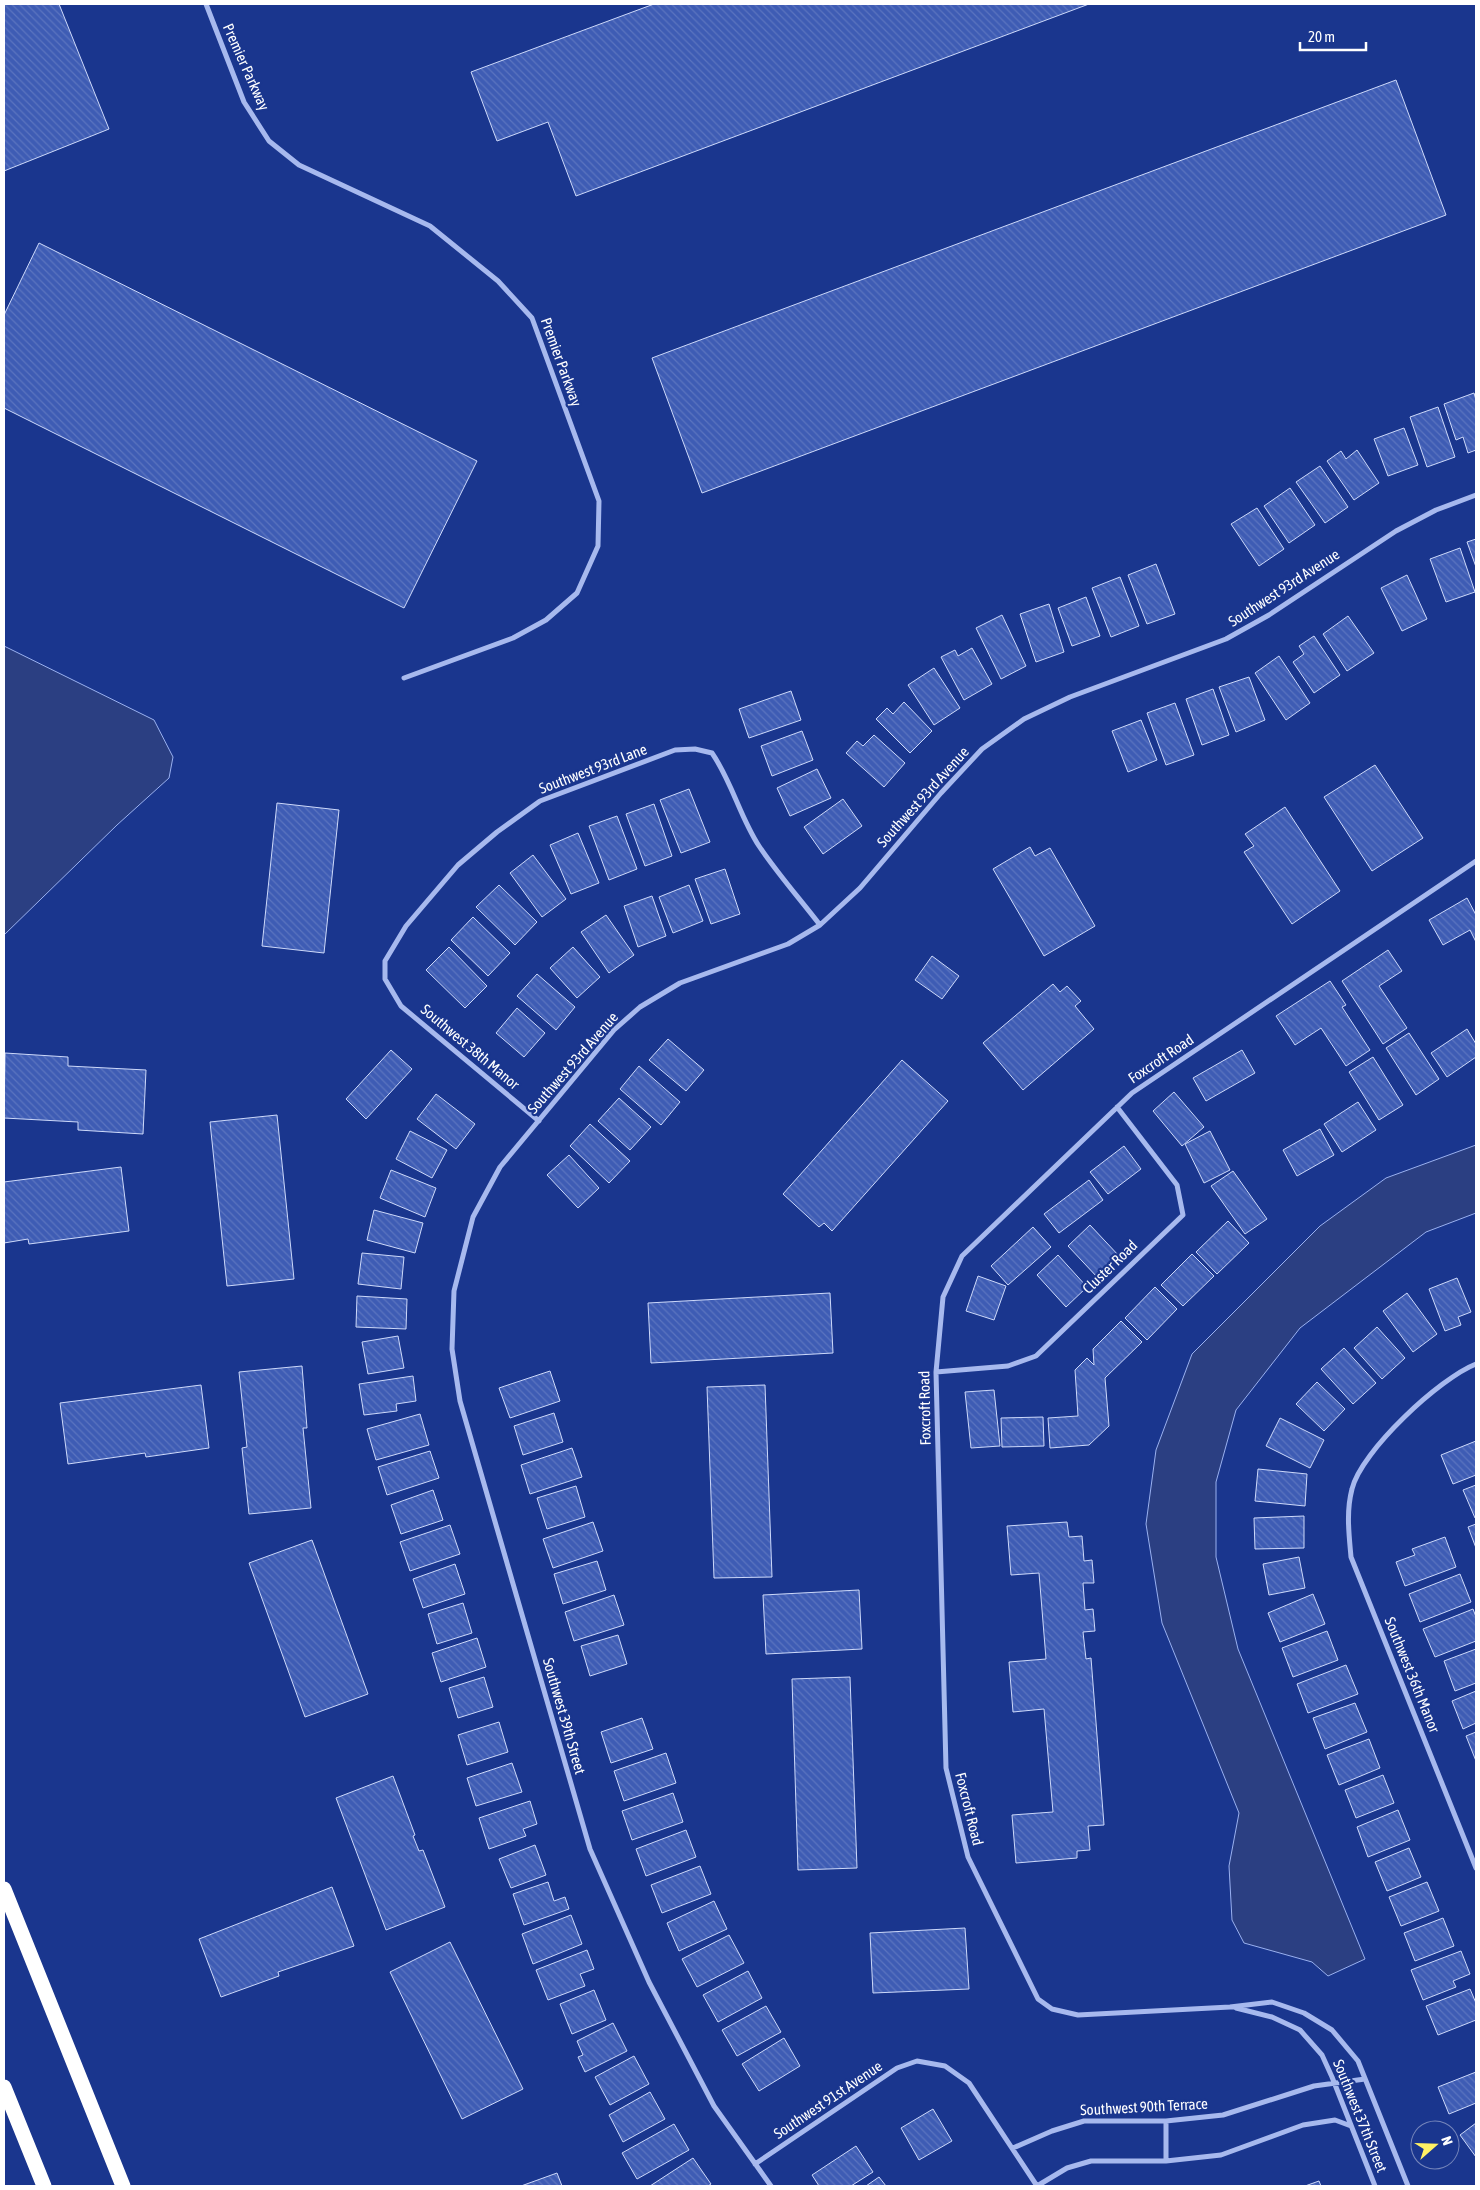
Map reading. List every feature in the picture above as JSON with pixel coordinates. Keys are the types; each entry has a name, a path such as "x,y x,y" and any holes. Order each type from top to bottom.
{"highway":[{"path":"4,1889 123,2186"},
{"path":"4,2087 44,2186"}],"street":[{"name":"Premier Parkway","path":"206,4 244,102 269,141 299,165 430,226 498,281 532,318 599,501 598,546 577,593 546,620 513,638 404,678"},
{"name":"Southwest 93rd Avenue","path":"473,1216 500,1168 614,1030 640,1007 680,983 788,944 820,925 860,888 941,793 982,749 1024,719 1070,698 1226,639 1269,615 1396,530 1436,510 1476,496"},
{"name":"Southwest 93rd Lane","path":"390,988 385,979 385,961 406,926 458,866 497,832 540,802 675,750 695,749 712,753 725,772 740,810 758,845 820,925"},
{"name":"Foxcroft Road","path":"1230,2007 1078,2015 1052,2009 1038,1999 968,1857 946,1768 936,1372 943,1297 962,1256 1140,1087 1476,861"},
{"name":"Southwest 38th Manor","path":"390,988 401,1006 539,1121"},
{"name":"Cluster Road","path":"936,1372 1008,1366 1036,1356 1183,1215 1177,1185 1117,1107"},
{"name":"Southwest 39th Street","path":"473,1216 454,1291 452,1350 460,1401 590,1849 653,1991 714,2106 771,2186"},
{"name":"Southwest 36th Manor","path":"1476,1364 1435,1389 1370,1453 1352,1487 1348,1522 1351,1557 1476,1868"},
{"name":"Southwest 37th Street","path":"1230,2007 1272,2002 1304,2013 1332,2030 1358,2061 1408,2186"},
{"name":"Southwest 37th Street","path":"1230,2007 1272,2017 1300,2030 1322,2055 1375,2186"},
{"name":"Southwest 91st Avenue","path":"756,2164 896,2068 917,2061 944,2066 969,2084 1013,2148"},
{"name":"Southwest 90th Terrace","path":"1013,2148 1052,2131 1084,2121 1166,2121 1222,2115 1314,2086 1365,2079"},
{"path":"1013,2148 1037,2186 1067,2168 1091,2161 1166,2161 1221,2155 1303,2125 1335,2120 1351,2126"},
{"path":"1166,2121 1166,2161"}],"water":[{"path":"4,646 154,720 173,757 169,778 117,825 4,935"},
{"path":"1476,1145 1476,1213 1426,1232 1300,1328 1236,1410 1216,1482 1216,1557 1238,1649 1365,1959 1328,1976 1312,1962 1244,1943 1232,1920 1229,1866 1239,1813 1162,1623 1146,1524 1156,1450 1192,1354 1320,1226 1386,1178"}],"building":[{"path":"4,4 59,4 109,129 4,171"},
{"path":"654,4 1089,4 576,196 548,122 497,141 471,72"},
{"path":"1396,80 1446,215 702,493 652,358"},
{"path":"39,243 477,461 404,608 4,408 4,315"},
{"path":"1474,393 1476,400 1476,450 1468,453 1463,437 1456,440 1444,404"},
{"path":"1438,407 1455,457 1427,467 1410,417"},
{"path":"1404,428 1418,465 1388,476 1374,439"},
{"path":"1357,450 1379,483 1354,500 1327,461 1341,451 1346,459"},
{"path":"1320,466 1348,507 1325,523 1296,482"},
{"path":"1290,488 1315,525 1289,543 1264,506"},
{"path":"1257,508 1284,549 1259,566 1231,524"},
{"path":"1476,539 1476,567 1467,542"},
{"path":"1460,548 1475,592 1446,602 1430,559"},
{"path":"1156,564 1175,614 1147,624 1128,575"},
{"path":"1407,575 1427,619 1402,631 1381,588"},
{"path":"1120,577 1139,626 1111,637 1092,588"},
{"path":"1086,597 1100,636 1072,646 1058,608"},
{"path":"1049,604 1064,652 1036,662 1020,614"},
{"path":"1002,615 1026,666 1001,679 976,628"},
{"path":"1348,616 1374,653 1347,671 1323,634"},
{"path":"1314,636 1340,675 1314,693 1293,662 1304,654 1299,646"},
{"path":"972,648 992,684 964,700 941,657 955,650 958,656"},
{"path":"1279,656 1310,703 1286,720 1255,673"},
{"path":"934,668 960,708 934,725 908,685"},
{"path":"1249,677 1265,720 1236,732 1219,687"},
{"path":"1213,689 1229,735 1202,745 1186,699"},
{"path":"791,691 801,720 749,738 739,709"},
{"path":"904,702 932,731 910,753 876,719 887,708 893,714"},
{"path":"1175,703 1194,755 1166,765 1147,713"},
{"path":"1141,720 1157,760 1128,772 1112,731"},
{"path":"802,731 813,760 772,776 761,746"},
{"path":"874,735 905,763 884,787 846,753 857,741 863,746"},
{"path":"1375,765 1423,838 1372,871 1324,797"},
{"path":"817,769 831,798 790,816 777,788"},
{"path":"689,789 710,842 681,853 660,800"},
{"path":"843,799 862,826 823,854 804,827"},
{"path":"277,803 339,810 324,953 262,946"},
{"path":"654,804 672,856 645,866 626,814"},
{"path":"1285,807 1340,891 1292,924 1244,852 1254,846 1245,834"},
{"path":"617,816 637,869 609,880 589,826"},
{"path":"578,833 599,883 571,894 550,845"},
{"path":"1030,847 1035,856 1050,848 1095,926 1044,956 993,869"},
{"path":"533,855 566,899 542,917 510,873"},
{"path":"725,869 740,914 711,924 695,879"},
{"path":"499,885 537,922 515,945 476,907"},
{"path":"689,885 703,921 673,933 659,897"},
{"path":"652,896 666,936 638,947 624,906"},
{"path":"1467,898 1476,915 1476,942 1470,930 1443,945 1429,920"},
{"path":"606,915 634,955 609,973 581,932"},
{"path":"473,917 510,953 488,976 451,940"},
{"path":"449,947 487,986 465,1008 426,970"},
{"path":"573,947 600,977 577,998 550,968"},
{"path":"1388,950 1402,971 1379,986 1407,1028 1383,1044 1342,981"},
{"path":"932,956 959,976 942,999 915,980"},
{"path":"537,974 575,1007 556,1030 517,996"},
{"path":"1330,981 1346,1005 1342,1007 1370,1050 1346,1066 1321,1028 1295,1045 1276,1016"},
{"path":"1053,984 1060,992 1067,986 1081,1001 1075,1006 1094,1029 1023,1090 983,1043"},
{"path":"517,1008 545,1033 524,1057 496,1033"},
{"path":"1467,1029 1476,1044 1476,1057 1447,1077 1431,1053"},
{"path":"1409,1033 1439,1079 1416,1095 1386,1048"},
{"path":"668,1039 704,1070 686,1091 649,1060"},
{"path":"391,1050 412,1069 366,1119 346,1099"},
{"path":"1242,1050 1255,1073 1206,1101 1193,1078"},
{"path":"5,1053 68,1057 68,1066 146,1070 143,1134 78,1130 78,1122 4,1118"},
{"path":"1373,1057 1403,1105 1379,1120 1349,1072"},
{"path":"902,1060 948,1101 832,1231 824,1223 819,1227 783,1194"},
{"path":"639,1066 680,1102 661,1125 620,1089"},
{"path":"1174,1092 1204,1127 1182,1146 1153,1111"},
{"path":"436,1094 475,1124 456,1149 417,1119"},
{"path":"619,1098 651,1127 630,1150 598,1121"},
{"path":"1358,1102 1376,1130 1342,1152 1324,1124"},
{"path":"277,1115 294,1279 227,1286 210,1122"},
{"path":"590,1124 630,1161 609,1183 570,1146"},
{"path":"1320,1129 1334,1155 1297,1176 1283,1150"},
{"path":"410,1131 447,1150 432,1178 396,1159"},
{"path":"1210,1131 1230,1170 1204,1183 1185,1144"},
{"path":"1124,1146 1141,1169 1108,1194 1090,1172"},
{"path":"569,1155 599,1188 578,1208 547,1175"},
{"path":"121,1167 129,1231 29,1244 28,1239 4,1243 4,1182"},
{"path":"391,1170 436,1188 425,1217 380,1198"},
{"path":"1233,1171 1267,1219 1245,1234 1211,1186"},
{"path":"1089,1180 1103,1200 1059,1233 1044,1214"},
{"path":"374,1210 423,1223 415,1253 367,1240"},
{"path":"1228,1221 1249,1243 1217,1274 1196,1252"},
{"path":"1090,1225 1120,1257 1098,1278 1068,1246"},
{"path":"1033,1227 1051,1247 1008,1285 991,1266"},
{"path":"362,1253 404,1257 401,1289 358,1284"},
{"path":"1192,1254 1214,1276 1183,1306 1161,1285"},
{"path":"1058,1255 1087,1287 1066,1307 1037,1275"},
{"path":"978,1276 1006,1286 994,1320 966,1311"},
{"path":"1457,1278 1471,1312 1458,1317 1461,1325 1445,1331 1429,1289"},
{"path":"1155,1287 1177,1309 1147,1340 1125,1318"},
{"path":"830,1293 833,1353 651,1363 648,1303"},
{"path":"1407,1293 1437,1334 1413,1352 1383,1311"},
{"path":"357,1296 407,1299 406,1329 356,1327"},
{"path":"1121,1321 1142,1342 1105,1378 1109,1426 1089,1445 1050,1448 1048,1418 1078,1416 1075,1370 1087,1358 1094,1365 1093,1349"},
{"path":"1377,1327 1405,1358 1382,1379 1354,1348"},
{"path":"398,1336 404,1368 368,1374 362,1342"},
{"path":"1344,1348 1376,1383 1353,1404 1321,1369"},
{"path":"302,1366 307,1428 303,1428 311,1508 249,1514 242,1448 247,1447 239,1372"},
{"path":"550,1371 560,1401 510,1418 499,1388"},
{"path":"413,1376 416,1401 396,1404 397,1411 364,1415 359,1384"},
{"path":"1317,1382 1345,1409 1324,1431 1296,1404"},
{"path":"201,1385 209,1448 146,1457 145,1453 68,1464 60,1403"},
{"path":"765,1385 772,1577 714,1578 707,1387"},
{"path":"994,1390 1000,1446 971,1448 965,1392"},
{"path":"554,1413 563,1442 523,1455 514,1426"},
{"path":"420,1414 429,1445 376,1460 367,1429"},
{"path":"1043,1417 1044,1446 1002,1447 1001,1418"},
{"path":"1280,1418 1324,1440 1310,1468 1266,1446"},
{"path":"1476,1441 1476,1475 1453,1484 1441,1455"},
{"path":"572,1448 582,1477 530,1494 521,1465"},
{"path":"430,1451 439,1478 387,1495 378,1467"},
{"path":"1258,1469 1307,1474 1305,1506 1255,1501"},
{"path":"1476,1485 1476,1517 1475,1518 1463,1490"},
{"path":"576,1486 585,1517 547,1529 537,1498"},
{"path":"433,1490 443,1520 401,1534 391,1505"},
{"path":"1304,1516 1304,1548 1255,1549 1254,1518"},
{"path":"593,1522 603,1551 553,1568 543,1539"},
{"path":"1067,1522 1069,1537 1082,1536 1084,1561 1092,1560 1094,1583 1083,1583 1085,1610 1093,1609 1095,1631 1083,1632 1086,1659 1091,1658 1104,1825 1088,1826 1090,1850 1077,1851 1077,1858 1016,1863 1012,1815 1053,1812 1044,1709 1013,1712 1009,1662 1046,1659 1039,1573 1011,1575 1007,1526"},
{"path":"1476,1524 1476,1548 1468,1527"},
{"path":"450,1525 460,1554 410,1571 400,1542"},
{"path":"1445,1537 1456,1567 1405,1586 1396,1562 1415,1555 1412,1549"},
{"path":"312,1540 368,1694 305,1717 249,1563"},
{"path":"1299,1557 1305,1588 1269,1595 1263,1564"},
{"path":"597,1561 606,1590 563,1604 554,1574"},
{"path":"455,1564 465,1594 423,1608 413,1579"},
{"path":"1460,1574 1471,1602 1420,1622 1409,1594"},
{"path":"859,1590 862,1649 766,1654 763,1595"},
{"path":"1313,1594 1325,1624 1280,1642 1268,1613"},
{"path":"614,1595 624,1625 574,1641 565,1612"},
{"path":"463,1603 472,1633 437,1644 428,1614"},
{"path":"1473,1609 1476,1617 1476,1641 1435,1657 1423,1629"},
{"path":"1327,1631 1338,1660 1293,1677 1282,1648"},
{"path":"618,1635 627,1664 590,1676 581,1646"},
{"path":"477,1638 486,1667 441,1682 432,1653"},
{"path":"1476,1649 1476,1683 1455,1691 1444,1661"},
{"path":"1346,1665 1358,1694 1308,1713 1297,1684"},
{"path":"484,1677 493,1707 458,1718 449,1688"},
{"path":"850,1677 857,1868 798,1870 792,1679"},
{"path":"1476,1691 1476,1723 1463,1729 1452,1701"},
{"path":"1355,1703 1367,1732 1325,1749 1313,1718"},
{"path":"642,1718 653,1749 611,1763 601,1732"},
{"path":"499,1722 508,1752 467,1765 458,1735"},
{"path":"1476,1732 1476,1761 1466,1736"},
{"path":"1369,1739 1380,1768 1339,1785 1327,1755"},
{"path":"666,1753 676,1783 624,1801 614,1771"},
{"path":"512,1763 522,1792 476,1806 467,1778"},
{"path":"1383,1775 1394,1803 1356,1818 1345,1790"},
{"path":"393,1776 415,1835 413,1836 419,1851 423,1850 445,1907 386,1930 336,1798"},
{"path":"673,1793 683,1822 632,1840 622,1811"},
{"path":"530,1801 537,1824 523,1829 526,1836 489,1849 479,1818"},
{"path":"1398,1810 1410,1840 1368,1857 1357,1827"},
{"path":"686,1830 696,1857 646,1876 636,1849"},
{"path":"535,1845 546,1875 511,1888 499,1859"},
{"path":"1409,1848 1421,1877 1387,1891 1375,1862"},
{"path":"700,1866 711,1894 662,1913 651,1885"},
{"path":"548,1882 554,1901 565,1897 569,1909 524,1925 513,1894"},
{"path":"1427,1882 1439,1911 1401,1926 1389,1897"},
{"path":"332,1887 354,1946 278,1972 279,1976 221,1997 199,1939"},
{"path":"714,1901 727,1929 679,1951 667,1923"},
{"path":"571,1915 582,1944 533,1964 522,1934"},
{"path":"1443,1918 1454,1946 1415,1961 1404,1933"},
{"path":"965,1928 969,1989 873,1993 870,1933"},
{"path":"729,1935 744,1963 697,1987 682,1959"},
{"path":"450,1942 523,2089 462,2119 390,1972"},
{"path":"587,1950 594,1969 580,1974 585,1986 548,2000 536,1970"},
{"path":"1461,1951 1470,1974 1453,1981 1456,1987 1423,2000 1411,1970"},
{"path":"748,1971 762,1998 718,2022 703,1995"},
{"path":"1470,1989 1476,2003 1476,2020 1438,2035 1426,2006"},
{"path":"594,1990 606,2020 572,2034 560,2004"},
{"path":"766,2006 781,2032 737,2056 722,2030"},
{"path":"613,2023 627,2051 585,2072 578,2057 583,2055 577,2041"},
{"path":"784,2038 800,2066 759,2091 742,2064"},
{"path":"634,2056 649,2084 610,2105 595,2077"},
{"path":"1476,2072 1476,2103 1449,2114 1438,2087"},
{"path":"650,2092 665,2119 623,2142 609,2115"},
{"path":"933,2109 952,2141 919,2160 901,2128"},
{"path":"1476,2123 1476,2157 1460,2135"},
{"path":"674,2124 689,2150 637,2179 622,2153"},
{"path":"856,2146 873,2172 851,2186 819,2186 812,2175"},
{"path":"693,2158 711,2184 708,2186 650,2186"},
{"path":"557,2173 562,2186 521,2186"},
{"path":"879,2177 886,2186 866,2186"},
{"path":"1319,2181 1321,2186 1305,2186"}]}
